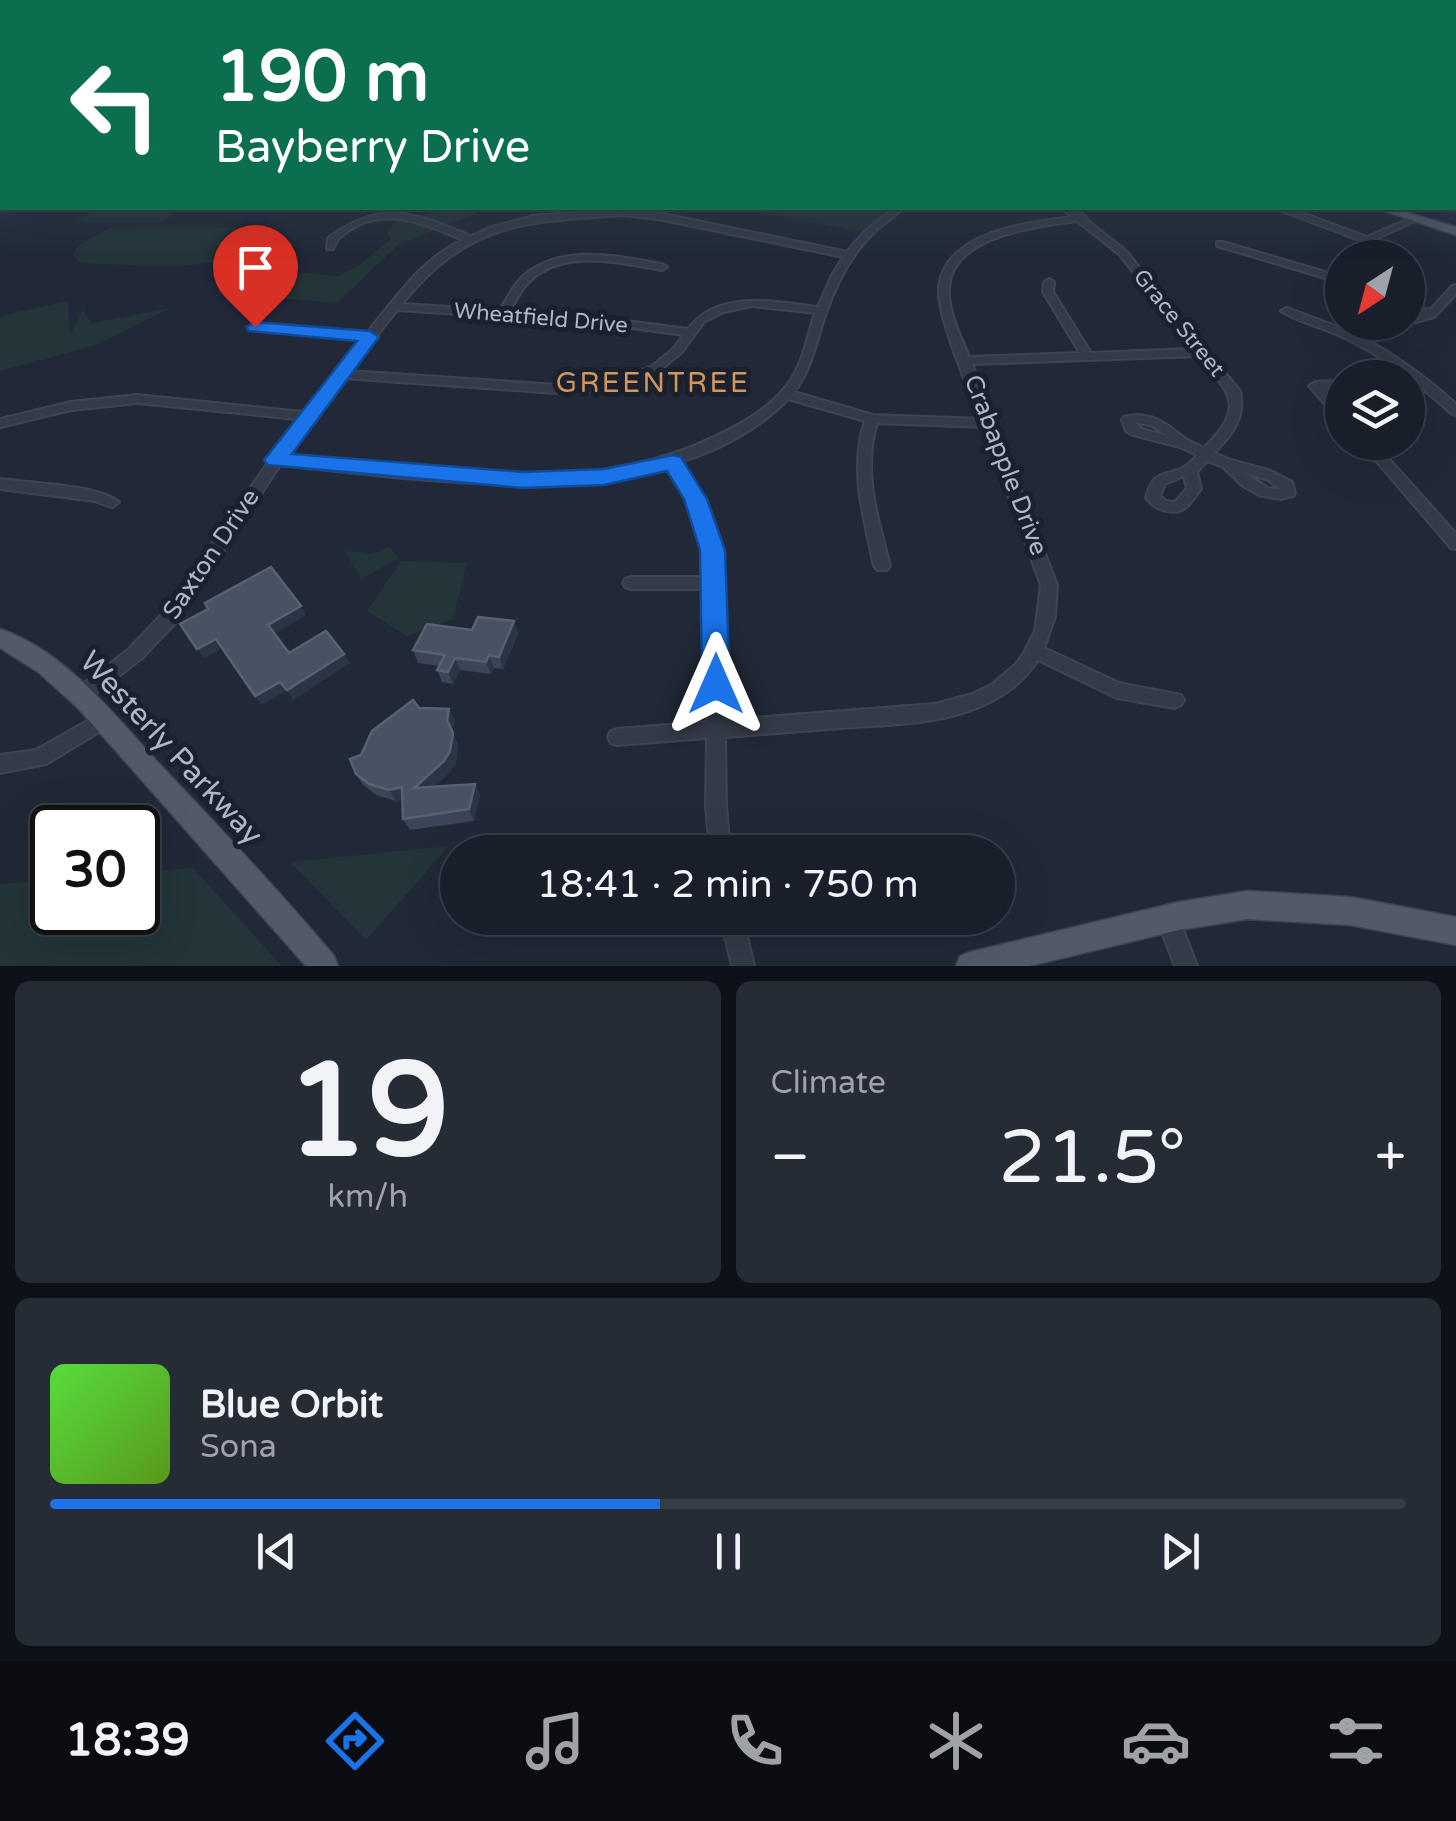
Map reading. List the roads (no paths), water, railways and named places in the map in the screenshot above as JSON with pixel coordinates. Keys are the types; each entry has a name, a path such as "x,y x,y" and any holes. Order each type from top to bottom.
{"main road":[{"path":"1390,210 1456,232"},
{"name":"Westerly Parkway","path":"0,638 43,662 80,696 284,916 337,966"},
{"path":"970,966 1168,919 1248,905 1294,905 1456,931"},
{"name":"Westerly Parkway","path":"284,916 324,966"}],"street":[{"path":"276,460 523,480 604,477 673,462 731,436 786,394 804,366 835,275 866,232 895,210"},
{"name":"Grace Street","path":"1069,210 1123,253 1234,391 1236,418 1204,454"},
{"path":"1288,210 1367,240 1418,218"},
{"path":"1388,210 1400,216 1403,223"},
{"name":"Saxton Drive","path":"80,696 135,654 173,614 306,416 435,260 470,239 534,219 622,212 659,216 847,255"},
{"path":"330,247 330,240 350,225 390,215 419,217 470,239"},
{"name":"Crabapple Drive","path":"617,737 949,710 1000,688 1035,652 1050,609 1049,585 942,298 945,275 968,247 998,233 1082,218"},
{"path":"1220,244 1325,275"},
{"path":"503,314 523,282 558,262 600,258 662,267"},
{"path":"1049,282 1048,292 1087,356"},
{"path":"1425,316 1456,288"},
{"path":"341,374 557,390 605,387 655,369 711,313 740,304 822,311"},
{"name":"Wheatfield Drive","path":"394,306 688,332"},
{"path":"1286,311 1325,325"},
{"path":"1425,312 1430,314"},
{"path":"255,327 370,337"},
{"path":"1363,340 1426,383 1456,411"},
{"path":"965,360 1202,352"},
{"path":"786,394 872,419 989,423"},
{"path":"0,423 71,406 137,399 306,416"},
{"path":"872,419 865,439 864,478 882,566"},
{"path":"1182,443 1228,464"},
{"path":"1190,470 1204,454"},
{"path":"1382,460 1456,544"},
{"path":"673,462 706,522 716,582 719,835"},
{"path":"0,484 98,496 112,502"},
{"path":"631,583 716,582"},
{"path":"1035,652 1118,690 1175,700"},
{"path":"0,764 39,758 103,720"},
{"path":"1168,919 1186,966"},
{"path":"736,935 743,966"}],"district":[{"name":"GREENTREE","path":"653,383"}]}
